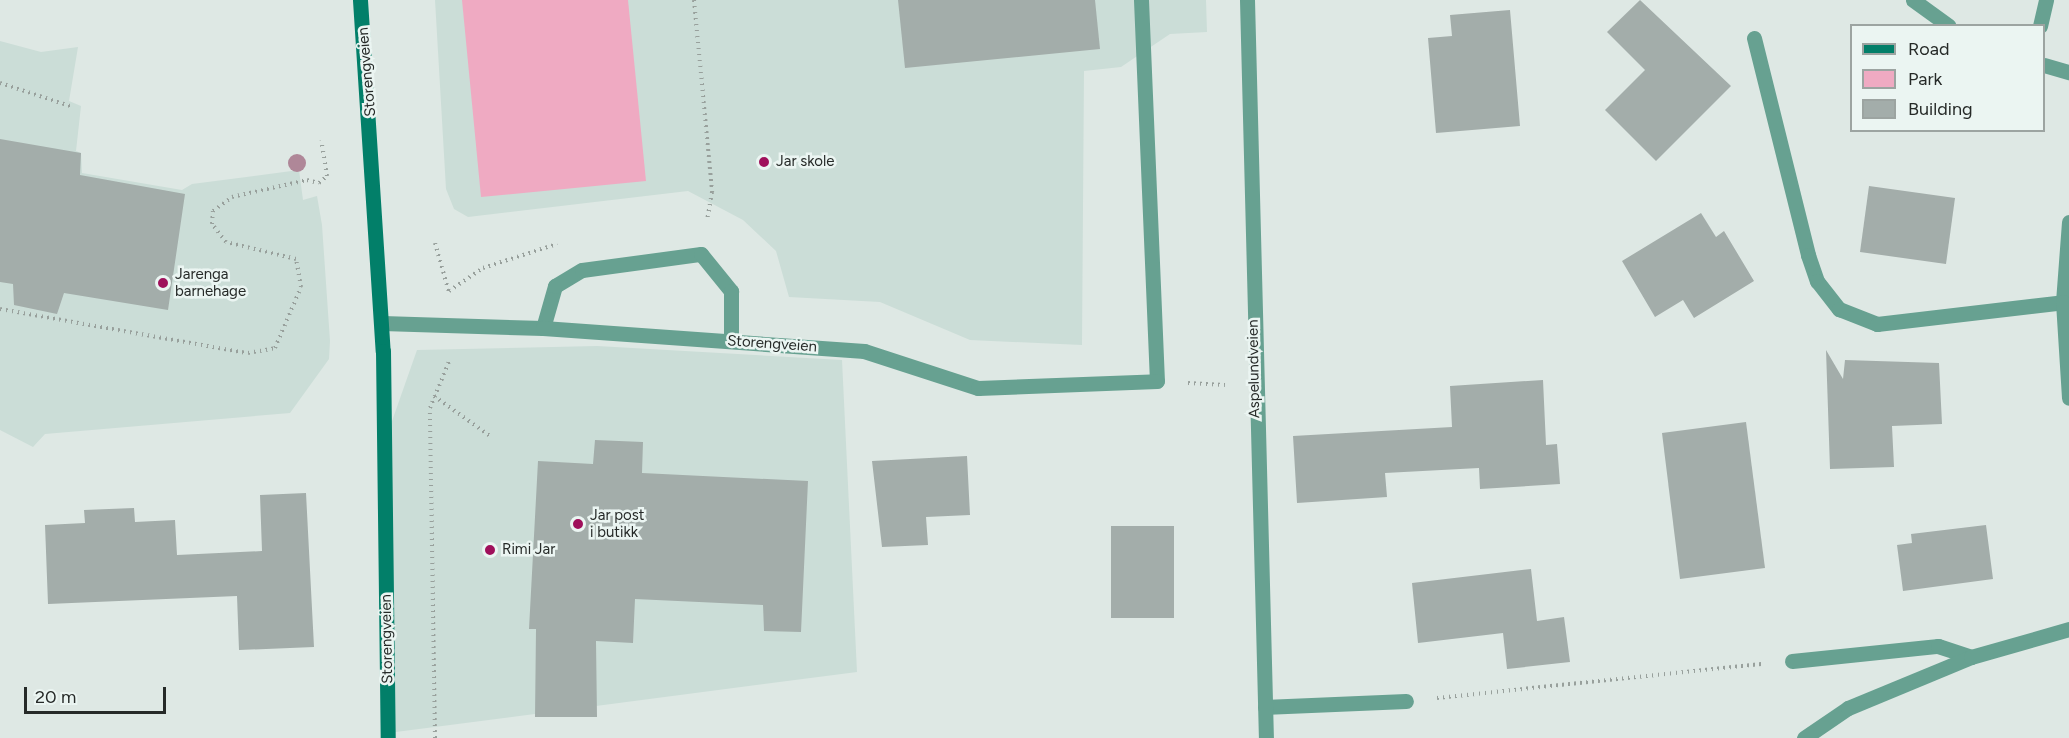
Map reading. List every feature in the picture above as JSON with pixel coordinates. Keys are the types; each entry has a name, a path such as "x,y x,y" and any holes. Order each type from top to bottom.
{"main road":[{"name":"Storengveien","path":"360,0 382,323 388,738"}],"street":[{"path":"1141,0 1157,381"},
{"name":"Aspelundveien","path":"1247,0 1255,386 1266,738"},
{"path":"1913,0 1946,24"},
{"path":"2040,24 2046,0"},
{"path":"1754,38 1808,255 1817,281 1839,309 1877,324 2063,302"},
{"path":"2045,66 2069,72"},
{"path":"2069,222 2063,302 2069,398"},
{"path":"543,328 555,286 582,270 701,254 731,291 731,341"},
{"name":"Storengveien","path":"382,323 543,328 864,351 978,388 1157,381"},
{"path":"1804,738 1848,708 1971,657 2069,629"},
{"path":"1792,661 1938,646 1971,657"},
{"path":"1265,707 1406,701"}],"path":[{"path":"694,0 712,192 701,254"},
{"path":"0,83 70,106"},
{"path":"0,309 248,353 275,348 302,287 296,259 226,242 212,224 213,211 232,197 307,180 319,183 327,176 321,140"},
{"path":"449,292 483,268 568,242"},
{"path":"435,243 449,292 453,326 449,360 430,408 435,738"},
{"path":"1157,381 1255,386"},
{"path":"434,396 490,436"},
{"path":"1406,701 1792,661"}],"shaded area":[{"name":"Jar skole","path":"435,0 1206,0 1207,32 1170,34 1121,67 1084,71 1082,345 970,340 880,302 789,297 776,251 743,220 688,191 468,217 454,209 446,189"},
{"name":"Jarenga barnehage","path":"0,41 41,52 78,47 69,101 81,106 76,151 81,153 82,173 182,190 192,184 299,170 303,200 317,196 322,225 330,341 329,359 290,413 45,434 33,447 0,430"},
{"path":"597,346 842,360 857,672 388,733 385,441 417,350"}],"green space":[{"path":"462,0 628,0 646,181 481,197"}],"building":[{"path":"898,0 1095,0 1100,49 905,68"},
{"path":"1640,0 1731,86 1656,161 1605,110 1645,70 1607,32"},
{"path":"1510,10 1520,126 1436,133 1428,38 1452,36 1450,15"},
{"name":"Jarenga barnehage","path":"0,139 81,153 80,175 185,194 168,310 64,293 57,314 14,305 13,284 0,282"},
{"path":"1869,186 1955,198 1946,264 1860,252"},
{"path":"1701,213 1716,237 1724,231 1754,281 1694,318 1683,300 1655,317 1622,261"},
{"path":"1826,350 1843,379 1845,360 1939,363 1942,424 1892,426 1894,467 1830,469"},
{"path":"1543,380 1546,445 1557,444 1560,484 1480,489 1479,468 1385,473 1387,497 1297,503 1293,436 1452,427 1450,386"},
{"path":"1746,422 1765,568 1680,579 1662,433"},
{"path":"595,440 643,442 642,473 808,481 801,632 764,631 763,605 635,599 633,643 596,641 597,717 535,717 536,629 529,629 538,461 593,464"},
{"path":"967,456 970,515 926,517 928,545 882,547 872,461"},
{"path":"306,493 314,647 239,650 237,596 48,604 45,525 85,523 84,510 134,508 135,522 175,520 177,555 262,551 260,495"},
{"path":"1986,525 1993,579 1903,591 1897,545 1912,543 1911,534"},
{"path":"1111,526 1174,526 1174,618 1111,618"},
{"path":"1531,569 1537,621 1564,617 1570,662 1507,669 1503,633 1418,643 1412,583"}],"place":[{"name":"Jar skole","path":"764,162"},
{"name":"Jarenga barnehage","path":"163,283"},
{"name":"Jar post i butikk","path":"578,524"},
{"name":"Rimi Jar","path":"490,550"}]}
